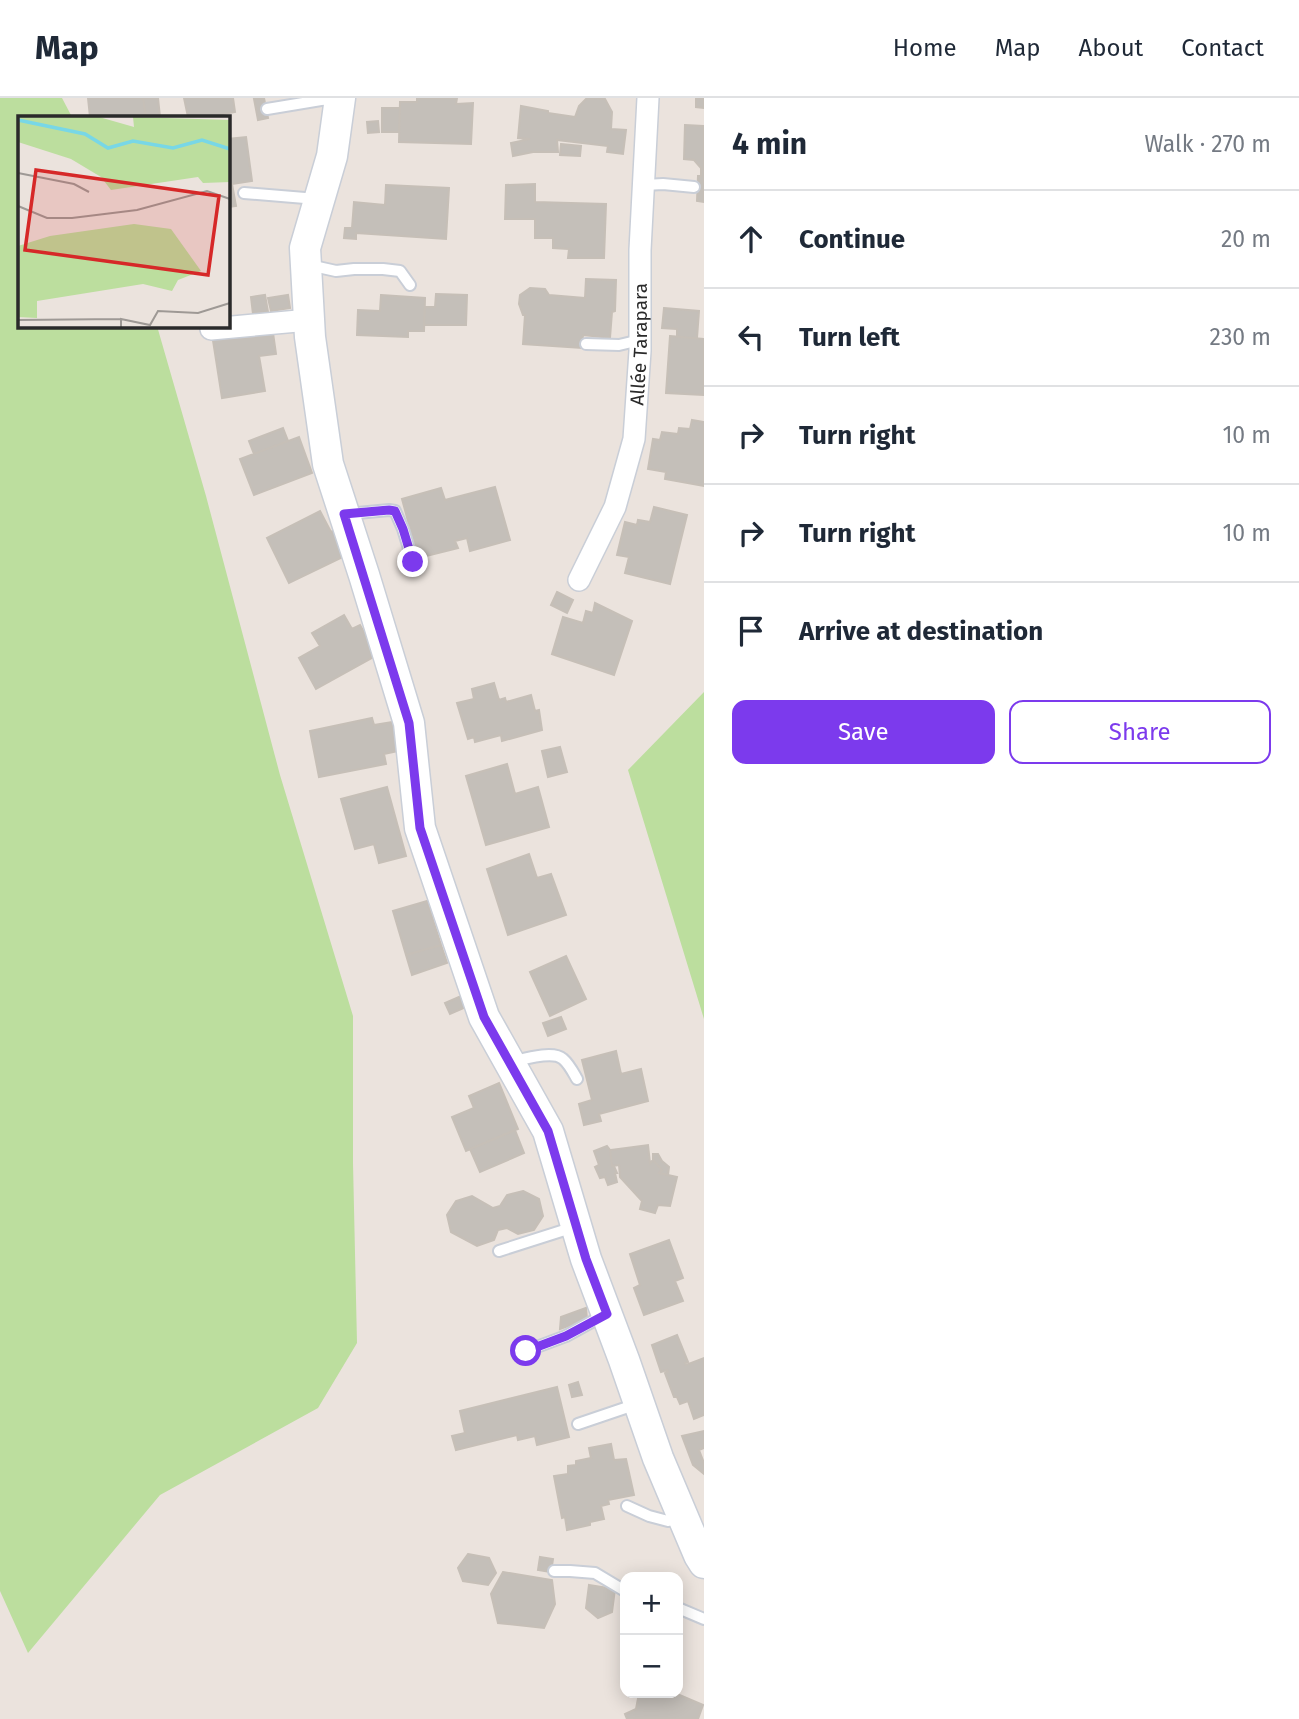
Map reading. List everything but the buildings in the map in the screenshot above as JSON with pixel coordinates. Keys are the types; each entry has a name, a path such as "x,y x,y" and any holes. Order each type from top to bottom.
{"main road":[{"path":"340,99 332,156 304,248 309,320 328,464 409,723 420,828 484,1017 548,1131 586,1259 658,1458 704,1563"}],"street":[{"name":"Allée Tarapara","path":"579,580 615,507 634,439 648,98"},
{"path":"211,329 309,320"}],"lane":[{"path":"267,109 340,99"},
{"path":"643,185 694,187"},
{"path":"244,193 319,199"},
{"path":"306,264 336,271 400,271 410,285"},
{"path":"586,344 620,345 640,340"},
{"path":"344,514 395,511 413,562 419,563"},
{"path":"510,1063 549,1055 557,1056 564,1060 577,1079"},
{"path":"499,1251 576,1226"},
{"path":"526,1351 566,1336 607,1314"},
{"path":"578,1424 639,1403"},
{"path":"627,1506 667,1521 683,1517"},
{"path":"554,1571 596,1573 620,1588"},
{"path":"683,1610 704,1619"}],"green space":[{"path":"0,98 62,98 71,116 18,116 18,327 157,327 206,496 280,775 353,1016 357,1343 318,1408 160,1495 28,1653 0,1591"},
{"path":"704,692 704,1019 628,770"}],"route":[{"path":"413,562 395,511 344,514 409,723 420,828 484,1017 548,1131 586,1259 607,1314 566,1336 526,1351"}]}
